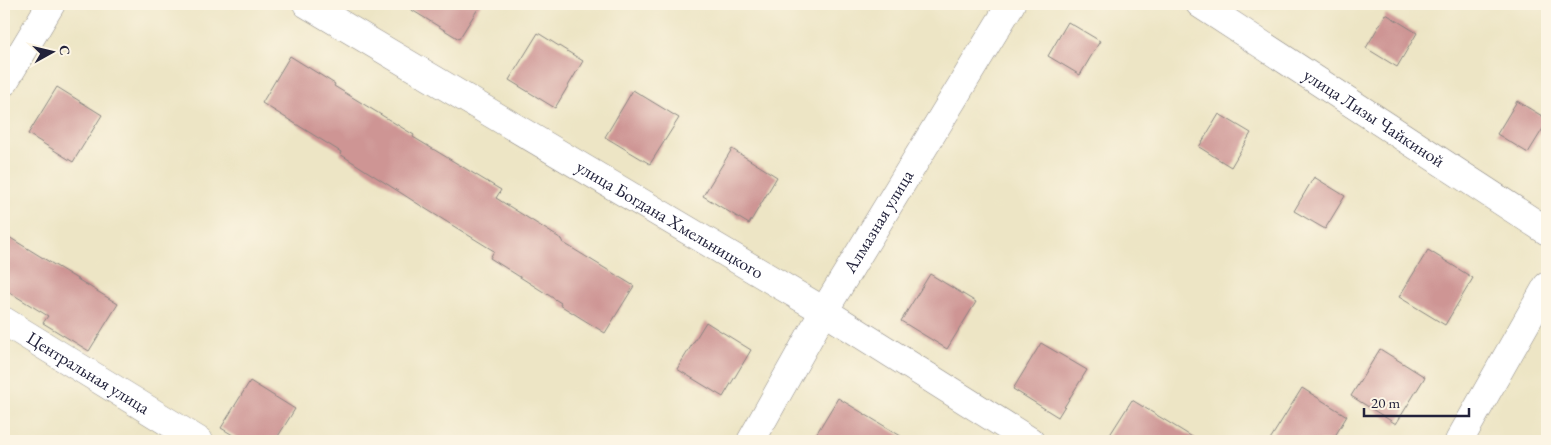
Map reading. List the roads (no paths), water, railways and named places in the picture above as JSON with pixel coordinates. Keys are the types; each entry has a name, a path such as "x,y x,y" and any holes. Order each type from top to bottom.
{"street":[{"path":"4,82 51,4"},
{"name":"улица Богдана Хмельницкого","path":"307,4 824,311 1030,441"},
{"name":"Алмазная улица","path":"751,441 824,311 1011,4"},
{"name":"улица Лизы Чайкиной","path":"1200,4 1547,231"},
{"path":"1459,441 1547,286"},
{"name":"Центральная улица","path":"4,320 199,441"}]}
